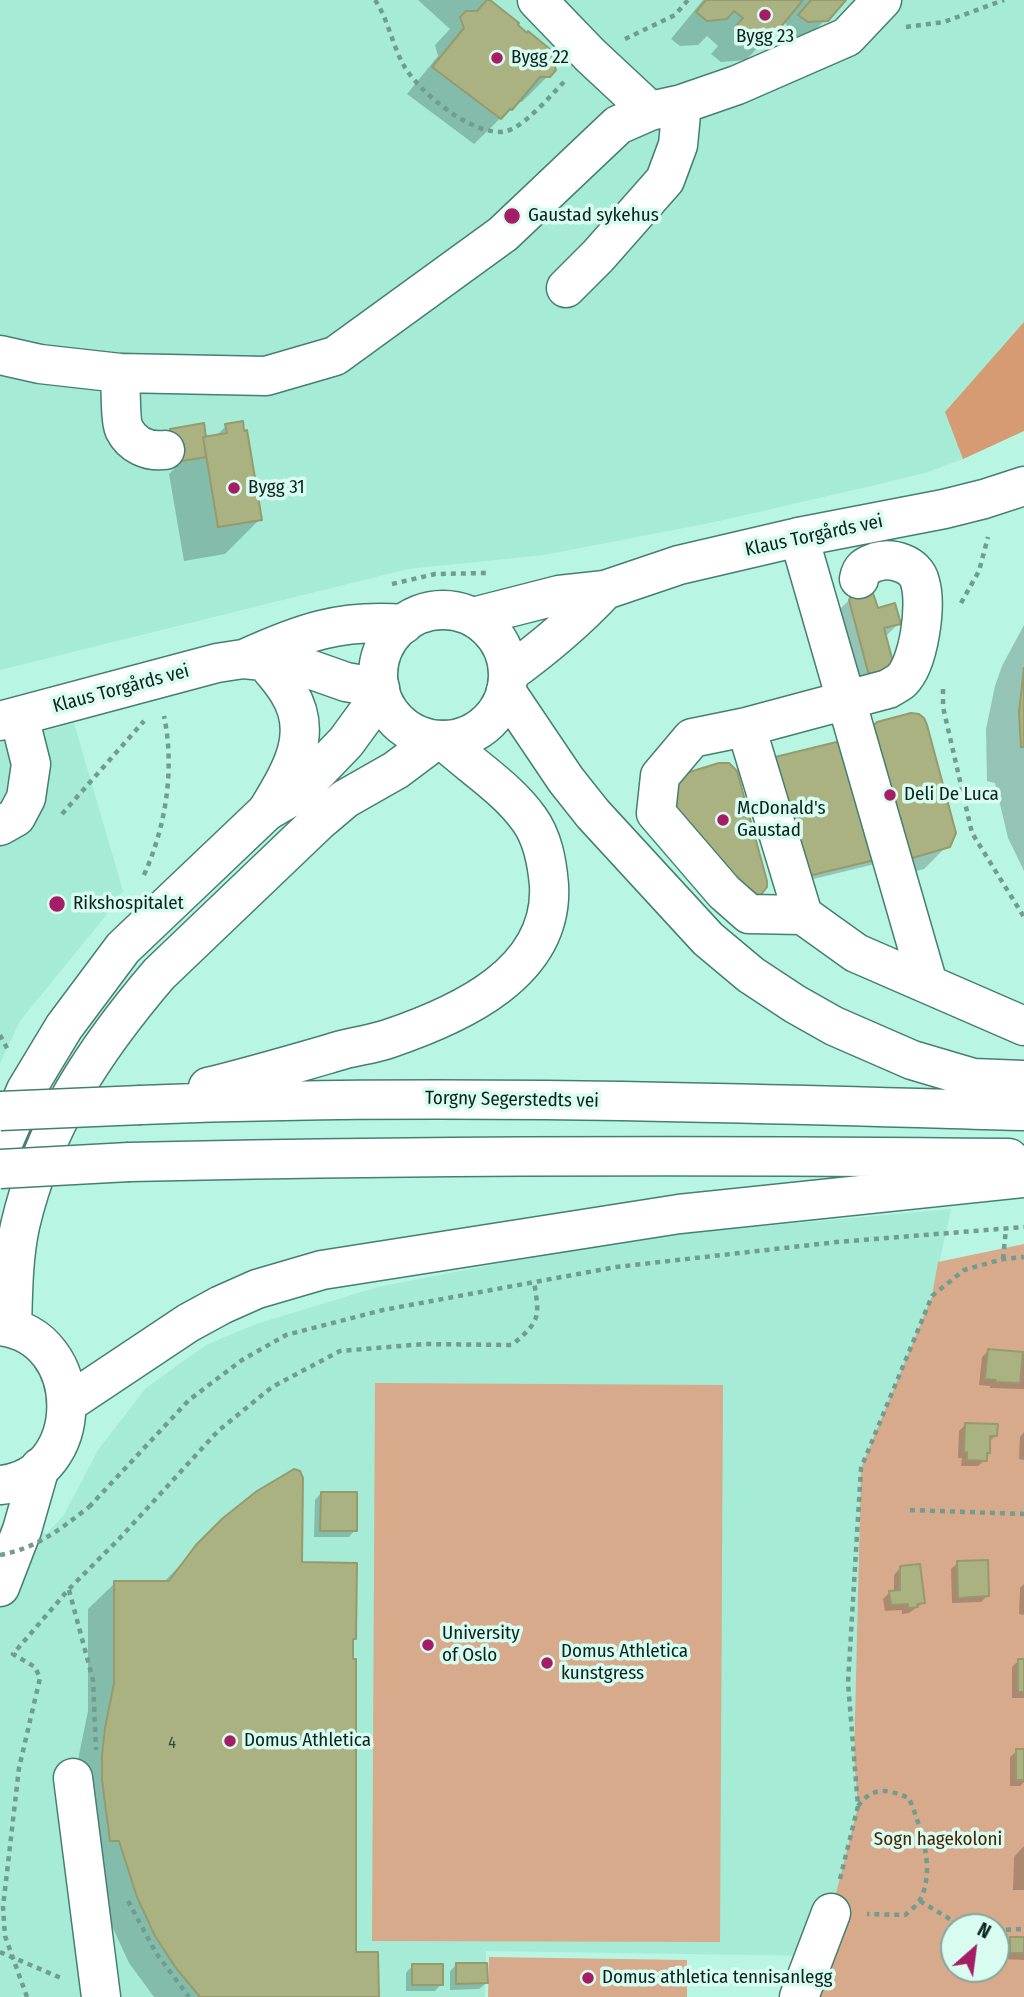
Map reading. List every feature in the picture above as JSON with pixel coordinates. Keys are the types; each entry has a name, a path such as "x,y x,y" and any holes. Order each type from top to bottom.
{"main road":[{"path":"537,0 590,55 666,108 678,145 665,180 566,288"},
{"path":"0,355 40,364 120,373 266,376 335,356 503,234 618,125 737,85 847,37 892,14"},
{"path":"120,373 123,428 140,447 155,451 165,450"},
{"name":"Klaus Torgårds vei","path":"473,617 559,595 605,590 679,565 799,537 944,509 1024,486"},
{"path":"799,537 928,984"},
{"path":"859,579 864,566 896,560 909,567 920,579 923,597 918,645 901,681 888,689 746,727 692,738 660,776 656,813 724,892 749,914 803,915 856,953 1024,1027"},
{"name":"Klaus Torgårds vei","path":"507,682 577,620 605,590"},
{"path":"438,610 456,611 473,617 487,627 505,656 507,682 495,714 477,731 460,738 440,740 419,735 403,726 390,712 380,691 382,652 391,636 419,615 438,610"},
{"name":"Klaus Torgårds vei","path":"254,660 290,638 321,628 354,623 404,624"},
{"path":"254,660 289,693 300,725 300,749 287,778 267,811"},
{"name":"Klaus Torgårds vei","path":"10,719 217,663 254,660 295,664 380,691"},
{"path":"507,682 566,780 593,814 708,939 751,975 834,1026 912,1060 973,1077 1024,1080"},
{"path":"0,1150 26,1090 64,1027 99,977 147,925 267,811 296,794 330,760 380,691"},
{"path":"0,826 16,817 26,797 31,764 10,719"},
{"path":"746,727 803,915"},
{"path":"152,1103 386,1040 429,1024 484,996 530,953 541,936 547,914 548,871 543,847 531,821 515,802 440,740"},
{"path":"0,1485 26,1477 40,1467 51,1455 65,1430 68,1403 64,1380 53,1357 35,1339 6,1327 20,1227 38,1164 64,1105 98,1052 159,975 345,799 396,770 440,740"},
{"name":"Torgny Segerstedts vei","path":"0,1111 152,1103 409,1099 693,1102 1024,1111"},
{"path":"0,1169 129,1162 421,1156 692,1154 1024,1158"},
{"path":"68,1403 188,1323 221,1305 276,1282 322,1270 614,1222 1024,1178"},
{"path":"0,1587 22,1530 40,1467"},
{"path":"73,1778 101,1996"},
{"path":"799,1997 831,1913"}],"path":[{"path":"375,0 402,64 417,86 466,122 490,132 509,131 530,116 590,55 676,15 688,0"},
{"path":"892,14 944,22 1004,0"},
{"path":"957,609 979,571 989,533"},
{"path":"943,682 943,707 972,833 1024,917"},
{"path":"56,820 153,712"},
{"path":"139,882 154,850 166,805 168,752 164,716"},
{"path":"0,1555 22,1550 51,1536 89,1507 189,1401 242,1360 286,1335 383,1310 616,1267 725,1253 1024,1227"},
{"path":"1003,1259 1006,1228"},
{"path":"858,1806 866,1795 889,1789 909,1798 920,1826 927,1872 920,1900 905,1915 831,1913 858,1806 848,1684 861,1468 932,1296 964,1270 1003,1259 1024,1257"},
{"path":"27,1997 5,1936 3,1907 19,1768 40,1678 35,1667 13,1654 218,1431 272,1387 340,1352 424,1344 512,1345 533,1327 539,1310 534,1282"},
{"path":"910,1510 1024,1514"},
{"path":"920,1900 940,1913"},
{"path":"0,1952 101,1996"}],"shaded area":[{"name":"Gaustad sykehus","path":"0,0 1024,0 1024,431 925,473 871,486 715,522 544,555 408,569 0,670"},
{"path":"1024,322 1024,431 963,459 945,412"},
{"name":"Rikshospitalet","path":"74,723 123,891 20,1021 0,1063 0,743"},
{"name":"University of Oslo","path":"951,1209 932,1296 861,1468 854,1758 858,1806 831,1913 816,1956 486,1951 485,1997 0,1997 0,1526 47,1533 64,1515 98,1450 146,1388 206,1345 256,1324 378,1287 624,1239"}],"green space":[{"name":"Sogn hagekoloni","path":"1024,1244 1024,1997 802,1997 831,1913 858,1806 854,1758 861,1468 932,1296 938,1262"},
{"name":"Domus Athletica kunstgress","path":"375,1383 723,1385 720,1942 372,1941"},
{"name":"Domus athletica tennisanlegg","path":"489,1957 687,1960 687,1997 488,1997"}],"building":[{"name":"Bygg 22","path":"487,0 557,55 553,61 556,70 550,77 540,77 501,119 432,67 464,28 460,17 466,11 477,11"},
{"name":"Bygg 23","path":"706,0 803,0 775,34 748,37 736,26 743,18 734,11 727,19 707,21 696,12"},
{"name":"Bygg 23","path":"811,0 846,0 828,21 808,22 798,15"},
{"name":"Bygg 31","path":"243,421 244,431 247,430 262,520 218,527 203,437 227,433 225,424"},
{"path":"204,423 206,457 176,462 170,429"},
{"path":"872,590 878,608 895,603 901,624 884,628 894,666 873,675 868,672 849,600 852,594"},
{"path":"1024,668 1024,747 1021,747 1019,712"},
{"path":"911,713 919,714 927,725 956,833 950,847 909,859 868,731 877,722"},
{"path":"853,738 883,858 800,878 771,758"},
{"path":"719,763 729,763 737,771 767,881 767,887 760,896 743,895 667,802 683,774"},
{"path":"988,1349 1023,1352 1020,1383 985,1379"},
{"path":"965,1423 998,1424 997,1436 990,1436 987,1461 967,1460 967,1452 964,1452"},
{"name":"Domus Athletica","path":"294,1469 300,1471 303,1478 302,1562 357,1563 356,1639 353,1639 353,1659 356,1659 356,1952 378,1952 379,1997 200,1997 155,1936 137,1897 119,1841 110,1841 102,1780 102,1755 114,1683 114,1581 169,1581 196,1545 223,1518 257,1491"},
{"path":"321,1492 357,1492 357,1531 320,1531"},
{"path":"988,1560 989,1596 958,1598 957,1561"},
{"path":"920,1564 925,1603 908,1608 908,1604 891,1605 889,1591 900,1590 900,1566"},
{"path":"1018,1659 1024,1659 1024,1692 1018,1692"},
{"path":"1016,1749 1024,1749 1024,1780 1016,1780"},
{"path":"1010,1937 1024,1937 1024,1953 1010,1953"},
{"path":"456,1963 487,1963 488,1983 456,1984"},
{"path":"412,1964 443,1964 443,1985 412,1985"}],"place":[{"name":"Bygg 23","path":"765,15"},
{"name":"Bygg 22","path":"497,58"},
{"name":"Gaustad sykehus","path":"512,216"},
{"name":"Bygg 31","path":"234,488"},
{"name":"Deli De Luca","path":"890,795"},
{"name":"McDonald's Gaustad","path":"723,820"},
{"name":"Rikshospitalet","path":"57,904"},
{"name":"University of Oslo","path":"428,1645"},
{"name":"Domus Athletica kunstgress","path":"547,1663"},
{"name":"Domus Athletica","path":"230,1741"},
{"name":"Domus athletica tennisanlegg","path":"588,1978"}]}
